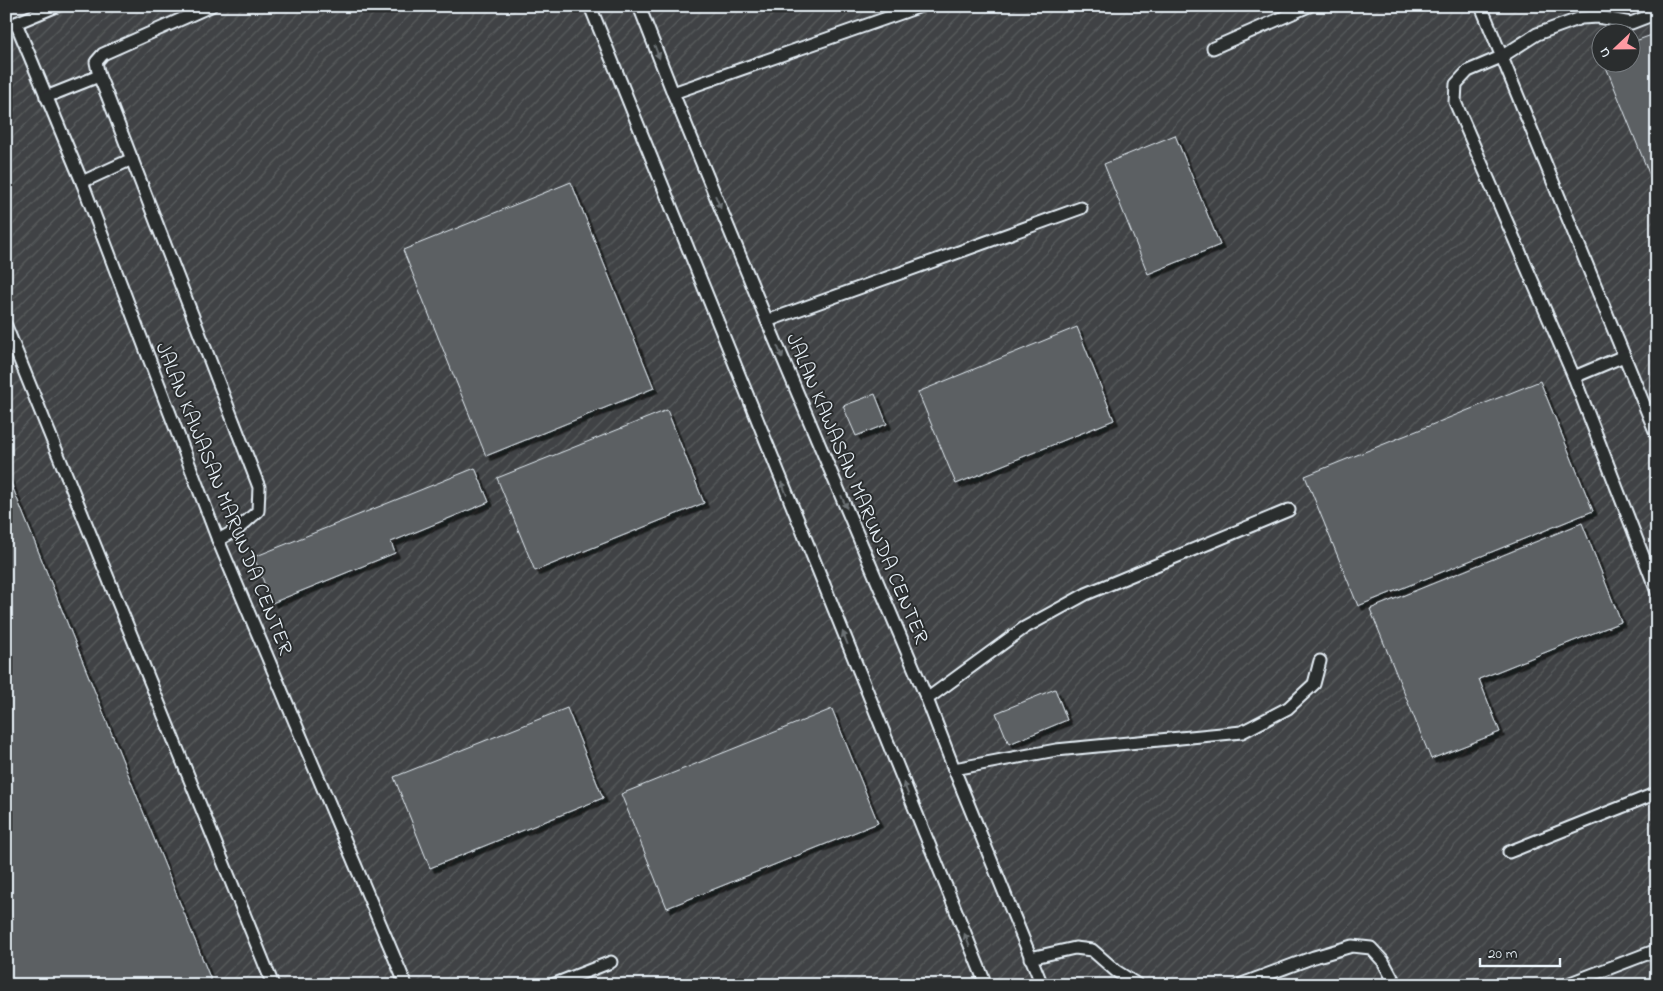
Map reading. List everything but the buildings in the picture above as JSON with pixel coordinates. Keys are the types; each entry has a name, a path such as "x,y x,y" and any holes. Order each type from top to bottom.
{"lane":[{"name":"JALAN KAWASAN MARUNDA CENTER","path":"57,6 11,25 46,97 82,182 218,540 406,985"},
{"path":"211,6 103,54 96,62 99,76 259,487 258,510 238,529 218,540"},
{"path":"590,6 986,985"},
{"name":"JALAN KAWASAN MARUNDA CENTER","path":"639,6 768,321 927,699 1042,985"},
{"path":"673,92 921,6"},
{"path":"1213,48 1309,6"},
{"path":"1481,6 1657,436"},
{"path":"1577,6 1581,18"},
{"path":"1657,13 1631,23 1598,17 1581,18 1537,34 1501,57 1468,71 1456,84 1455,102 1574,378 1657,592"},
{"path":"46,97 99,76"},
{"path":"82,182 132,159"},
{"path":"768,321 1081,208"},
{"path":"6,326 273,985"},
{"path":"1574,378 1624,356"},
{"path":"927,699 1024,628 1086,594 1289,510"},
{"path":"954,769 1056,750 1242,732 1288,708 1314,684 1320,661"},
{"path":"1509,852 1657,792"},
{"path":"1240,985 1314,957 1352,946 1371,948 1383,961 1396,985"},
{"path":"1030,958 1075,948 1092,950 1116,971 1138,985"},
{"path":"1565,985 1657,950"},
{"path":"552,985 611,962"}],"shaded area":[{"path":"6,6 1657,6 1657,985 6,985"}]}
